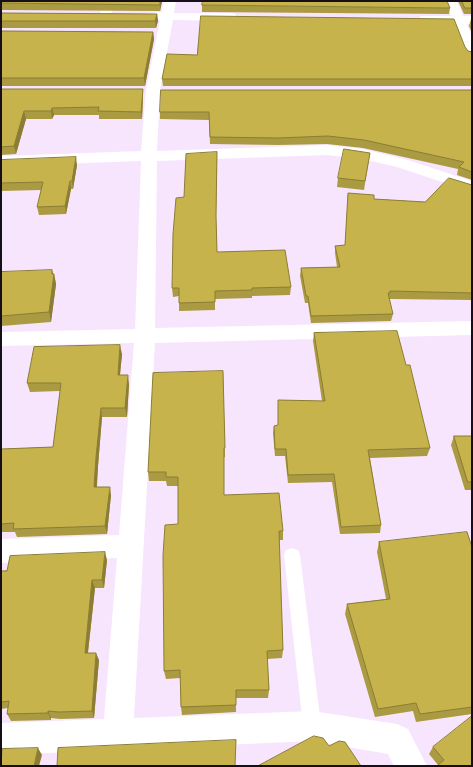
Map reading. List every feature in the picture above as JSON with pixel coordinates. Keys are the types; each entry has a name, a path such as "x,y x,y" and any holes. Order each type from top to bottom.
{"street":[{"path":"110,1 101,16 120,16"},
{"path":"451,1 472,53"},
{"path":"118,734 145,336 149,156 156,34 168,9"},
{"path":"143,16 168,9 245,17"},
{"path":"411,19 472,20"},
{"path":"1,161 327,150 363,154 402,163 472,188"},
{"path":"1,339 472,328"},
{"path":"1,551 130,546"},
{"path":"1,739 312,726 397,740 411,766"}],"lane":[{"path":"292,555 312,726"}],"building":[{"path":"1,1 160,1 160,5 1,3"},
{"path":"203,1 447,1 450,8 202,5"},
{"path":"462,1 472,1 472,8 465,8"},
{"path":"1,13 157,14 155,21 1,21"},
{"path":"201,16 454,19 465,47 468,51 472,52 472,79 162,79 167,54 197,55"},
{"path":"1,31 153,32 144,78 1,78"},
{"path":"1,89 143,89 141,112 98,111 99,107 52,108 51,111 24,111 14,146 1,147"},
{"path":"161,90 472,90 472,172 459,167 464,162 364,140 328,136 278,138 210,137 209,112 160,112"},
{"path":"344,149 370,153 365,181 338,178"},
{"path":"217,152 217,252 285,250 291,287 215,291 215,302 179,303 179,288 172,288 173,234 176,198 184,197 186,154"},
{"path":"76,157 72,181 70,181 65,206 37,207 43,182 1,183 1,160"},
{"path":"449,178 472,185 472,293 390,291 390,293 388,293 393,314 311,316 301,268 340,267 335,246 345,245 348,193 374,195 374,199 425,202"},
{"path":"52,270 52,274 54,274 49,312 1,316 1,272"},
{"path":"397,331 406,365 410,365 430,448 368,450 381,525 341,527 334,474 288,475 286,449 275,449 274,426 278,425 278,400 325,401 314,333"},
{"path":"120,345 118,375 128,375 125,408 101,408 96,457 94,487 110,487 105,526 13,529 14,523 1,524 1,449 53,447 61,383 27,383 34,347"},
{"path":"223,371 225,448 224,495 279,493 283,531 279,531 283,650 267,651 269,690 236,690 236,705 181,707 180,670 164,671 163,555 165,525 178,524 178,477 166,477 166,472 148,472 153,373"},
{"path":"454,436 472,436 472,482 468,482"},
{"path":"467,532 472,547 472,707 420,714 416,703 378,709 347,604 390,599 379,542"},
{"path":"105,552 102,580 92,580 85,653 96,653 92,711 48,711 48,713 7,714 9,701 1,702 1,571 7,571 10,556"},
{"path":"472,716 472,766 437,766 444,760 433,747"},
{"path":"314,736 323,738 329,746 339,741 345,742 361,766 258,766"},
{"path":"236,740 235,766 57,766 58,748"},
{"path":"38,748 34,766 1,766 2,749"}]}
